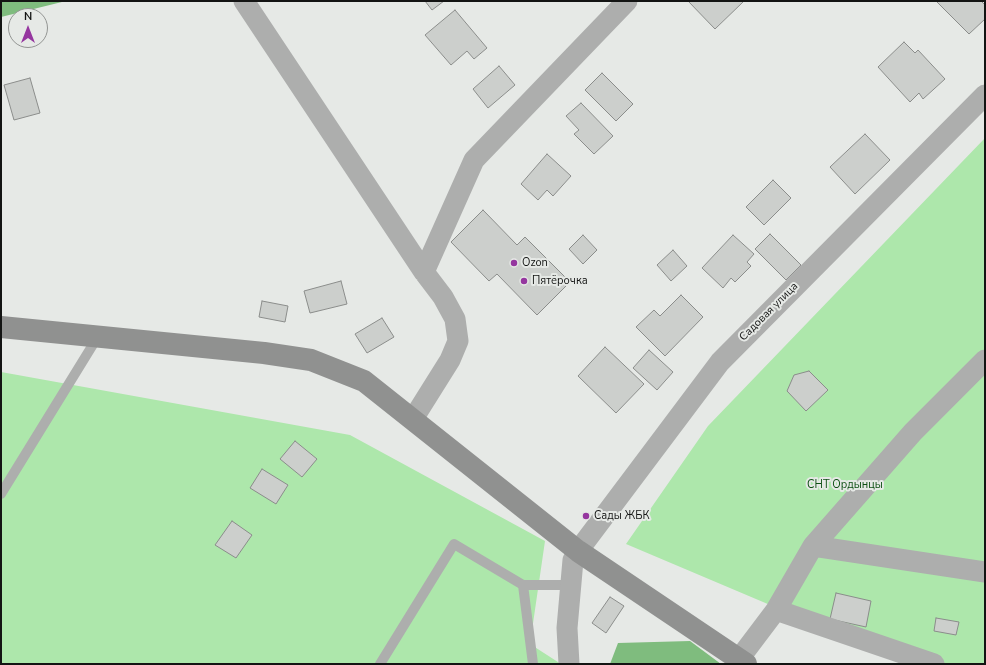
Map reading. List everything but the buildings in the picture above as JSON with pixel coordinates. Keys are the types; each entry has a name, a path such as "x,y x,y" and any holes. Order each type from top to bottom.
{"street":[{"path":"244,1 424,272 443,297 455,319 458,341 450,360 413,419"},
{"path":"424,272 474,160 627,1"},
{"name":"Садовая улица","path":"569,664 568,628 571,585 573,560 578,551 720,362 985,95"},
{"path":"1,327 311,360 364,381 578,551 742,661 776,610 813,546 913,432 985,360"},
{"path":"813,546 985,572"},
{"path":"776,610 934,664"}],"lane":[{"path":"1,494 97,338"},
{"path":"380,664 454,544 524,585 571,585"},
{"path":"524,585 533,664"}],"green space":[{"path":"1,1 66,1 38,8 8,8 8,15 1,17"},
{"name":"СНТ Ордынцы","path":"985,138 985,664 937,664 867,646 626,544 708,426"},
{"path":"1,372 350,435 545,541 530,644 561,664 1,664"},
{"path":"690,641 721,664 610,664 618,643"}],"place":[{"name":"Ozon","path":"514,263"},
{"name":"Пятёрочка","path":"524,281"},
{"name":"Сады ЖБК","path":"586,516"}]}
